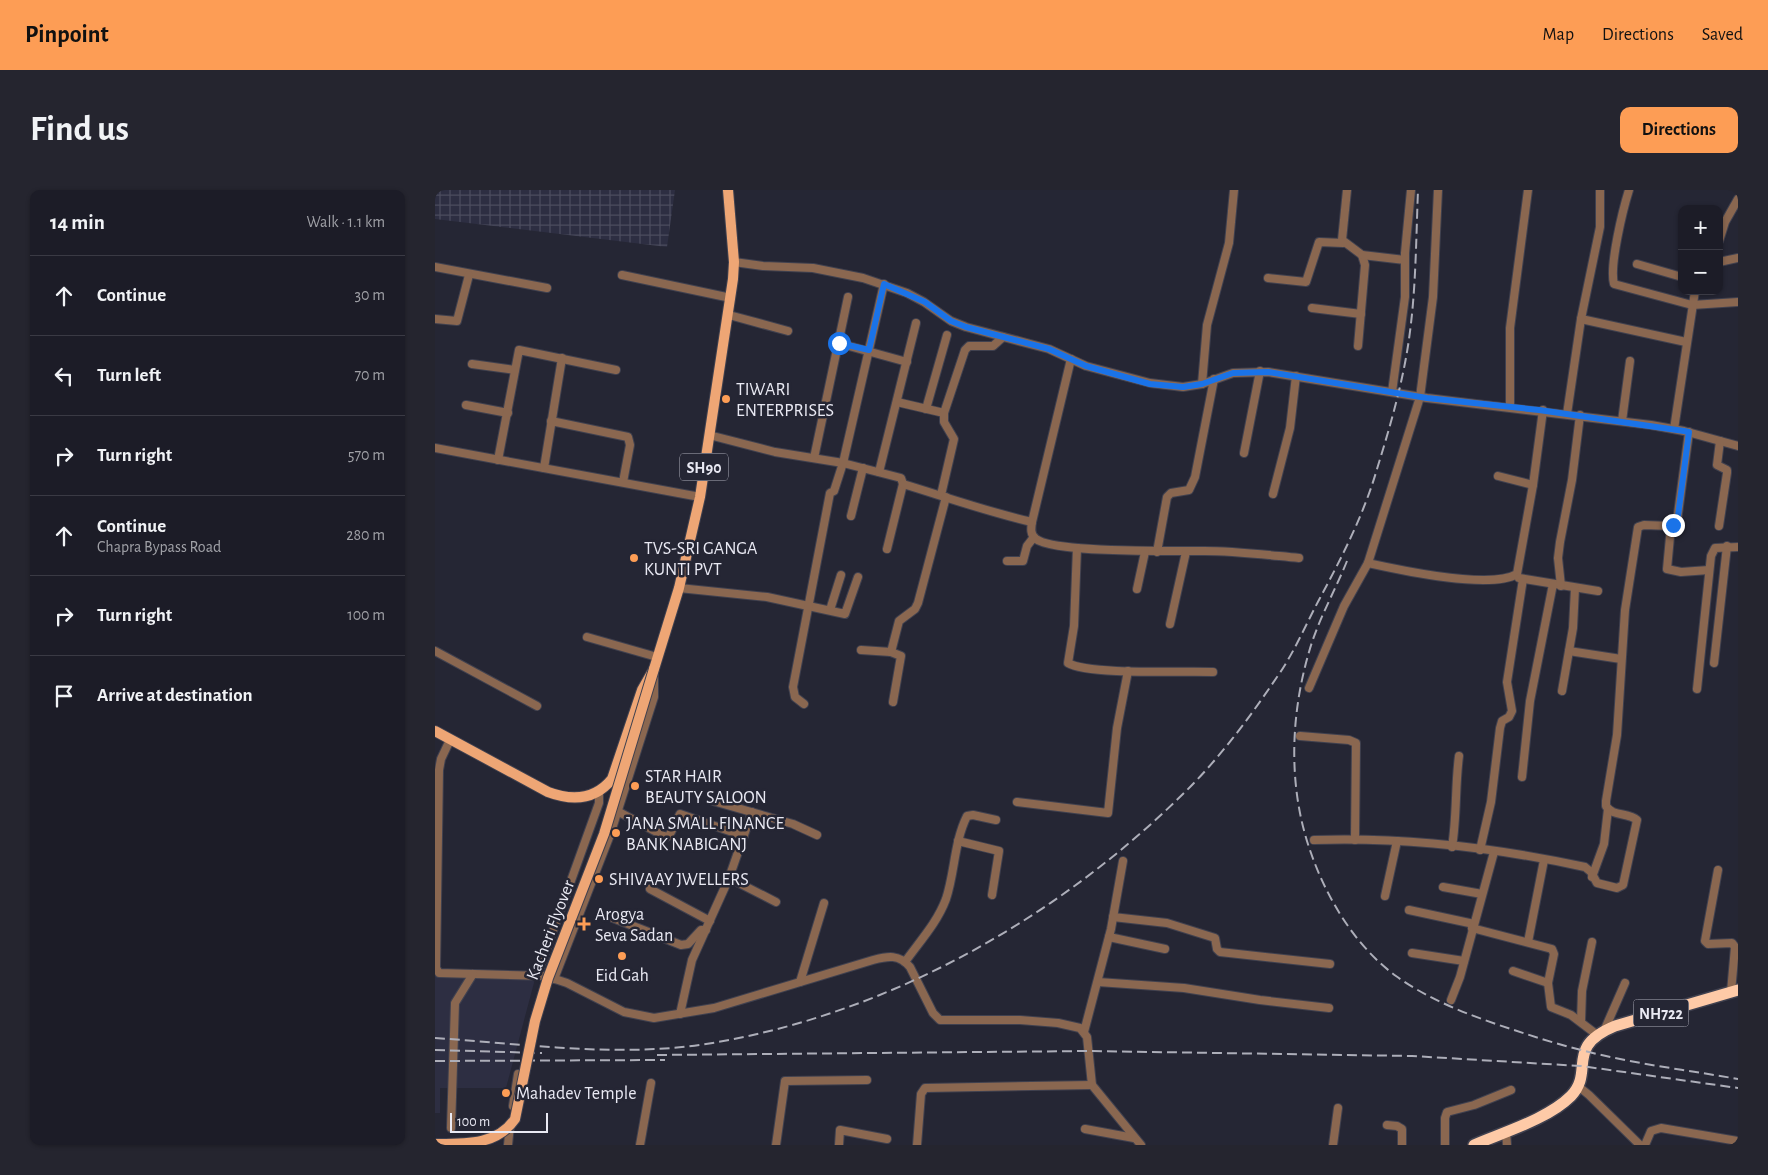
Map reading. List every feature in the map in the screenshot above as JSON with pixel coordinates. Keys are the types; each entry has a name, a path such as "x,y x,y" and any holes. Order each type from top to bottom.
{"highway":[{"name":"NH722","path":"1600,1033 1735,991"},
{"path":"1475,1145 1557,1107 1569,1098 1578,1086 1585,1051 1600,1033"}],"main road":[{"name":"SH90","path":"599,791 612,778 642,690 654,669 679,588 700,497 731,298 734,262 728,190"},
{"name":"Kacheri Flyover","path":"435,1144 492,1141 509,1130 515,1119 535,1021 549,978 604,834 654,669"},
{"path":"435,731 554,794 578,798 599,791"}],"street":[{"path":"1202,384 1207,324 1229,243 1234,190"},
{"path":"1343,243 1341,236 1347,190"},
{"path":"1392,392 1405,289 1405,260 1411,190"},
{"path":"1309,688 1344,606 1368,563 1416,396 1433,297 1438,190"},
{"path":"1510,407 1510,328 1528,190"},
{"path":"1567,414 1581,319 1600,227 1600,190"},
{"path":"1629,190 1621,220 1613,270 1613,284 1692,305 1738,302"},
{"path":"1723,228 1738,199"},
{"path":"1268,278 1306,282 1319,242 1343,243 1362,255 1405,260"},
{"path":"1358,346 1365,265 1362,255"},
{"path":"1723,261 1738,258"},
{"path":"734,262 836,271 884,284 925,302 951,321 1049,349 1086,366 1150,384 1183,387 1202,384 1233,373 1260,371 1416,396 1622,420 1689,432 1738,446"},
{"path":"1637,264 1678,276"},
{"path":"435,267 469,275 547,288"},
{"path":"435,319 457,321 469,275"},
{"path":"622,275 731,298"},
{"path":"804,704 795,697 793,687 830,493 834,491 843,463 884,284"},
{"path":"1674,429 1694,295"},
{"path":"814,458 848,297"},
{"path":"1311,308 1361,314"},
{"path":"729,315 788,330"},
{"path":"1581,319 1686,342"},
{"path":"879,472 916,323"},
{"path":"926,409 947,336"},
{"path":"891,652 899,621 915,609 918,603 954,439 944,422 944,413 967,348 993,346 1003,336"},
{"path":"839,343 907,362"},
{"path":"498,460 520,350 616,370"},
{"path":"544,468 562,358"},
{"path":"1007,561 1023,561 1027,546 1034,537 1032,522 1071,359"},
{"path":"1622,420 1630,361"},
{"path":"472,364 515,370"},
{"path":"1245,453 1260,371"},
{"path":"1273,494 1289,435 1296,376"},
{"path":"1157,552 1167,498 1171,493 1189,490 1195,477 1213,379"},
{"path":"897,402 944,413"},
{"path":"465,405 508,413"},
{"path":"1512,577 1517,574 1521,562 1543,410"},
{"path":"1522,777 1530,701 1557,585 1561,528 1572,480 1580,415"},
{"path":"551,421 629,437 630,445 623,482"},
{"path":"1592,877 1604,844 1608,809 1606,801 1617,735 1626,600 1637,530 1643,524 1671,526 1675,524 1678,516 1689,432"},
{"path":"709,435 775,452 843,463 901,478 903,484 887,549"},
{"path":"1719,526 1727,473 1727,470 1717,465 1720,441"},
{"path":"435,448 700,497"},
{"path":"851,516 863,468"},
{"path":"1498,476 1533,485"},
{"path":"903,484 985,511 1032,522"},
{"path":"1671,526 1667,569 1681,572 1709,570"},
{"path":"1034,537 1043,542 1077,548 1299,558"},
{"path":"1714,664 1727,546"},
{"path":"1697,689 1709,570 1713,552 1715,548 1738,547"},
{"path":"1077,548 1074,626 1068,663 1084,668 1128,671 1213,672"},
{"path":"1137,589 1145,552"},
{"path":"1169,624 1186,552"},
{"path":"1368,563 1463,580 1512,577 1598,591"},
{"path":"830,610 841,575"},
{"path":"679,588 742,593 809,605 845,614 858,577"},
{"path":"1480,850 1491,802 1500,728 1502,721 1509,717 1512,711 1507,682 1523,579"},
{"path":"1561,692 1569,651 1575,604 1575,588"},
{"path":"587,636 657,658"},
{"path":"861,650 891,652 901,658 893,702"},
{"path":"435,651 537,706"},
{"path":"1569,651 1621,658"},
{"path":"554,979 617,811 654,697 654,669"},
{"path":"1017,802 1108,813 1117,728 1128,671"},
{"path":"1300,736 1349,740 1356,743 1355,840"},
{"path":"450,740 441,759 439,770 437,968 439,973 537,976 554,979 635,1015 654,1018 714,1008 884,957 893,956 905,962 918,980 933,1013 940,1020 1040,1021 1073,1025 1084,1032 1087,1036 1092,1085 1141,1145"},
{"path":"1452,847 1457,812 1456,782 1459,756"},
{"path":"537,976 599,803 599,791"},
{"path":"713,801 793,824 817,835"},
{"path":"1314,840 1397,842 1494,852 1585,867 1591,872 1592,877 1597,883 1617,888 1623,886 1627,876 1637,820 1608,809"},
{"path":"617,811 666,837 669,836 680,814 744,836"},
{"path":"680,1014 692,960 729,878 753,812"},
{"path":"905,962 939,915 946,898 957,842 969,815 996,820"},
{"path":"957,842 999,851 992,895"},
{"path":"1385,896 1397,842"},
{"path":"1451,1000 1464,961 1494,852"},
{"path":"1528,942 1544,860"},
{"path":"1084,1032 1109,938 1123,861"},
{"path":"1718,870 1705,941 1708,944 1736,944 1735,991"},
{"path":"729,878 776,902"},
{"path":"1443,887 1482,894"},
{"path":"650,889 710,921"},
{"path":"800,982 824,903"},
{"path":"1409,910 1473,926 1554,951 1548,983 1549,1006 1600,1033 1625,983"},
{"path":"608,916 681,945 688,944 701,930 706,930"},
{"path":"1113,917 1182,926 1215,938 1217,949 1220,952 1330,964"},
{"path":"1109,938 1165,950"},
{"path":"1581,1022 1583,991 1592,942"},
{"path":"1412,954 1464,961"},
{"path":"1513,971 1548,983"},
{"path":"451,1128 455,1003 473,974"},
{"path":"1098,982 1184,988 1278,1003 1329,1008"},
{"path":"508,1145 518,1074"},
{"path":"776,1145 785,1081 867,1080"},
{"path":"640,1145 651,1083"},
{"path":"917,1145 921,1094 925,1088 1092,1085"},
{"path":"1578,1086 1589,1094 1640,1145"},
{"path":"1445,1145 1445,1118 1447,1112 1473,1106 1511,1090"},
{"path":"1333,1145 1338,1108"},
{"path":"1387,1125 1397,1126 1402,1129 1402,1145"},
{"path":"1645,1145 1651,1131 1661,1128 1738,1141"},
{"path":"1085,1129 1134,1138"},
{"path":"839,1145 840,1130 887,1139"},
{"path":"1506,1131 1507,1145"}],"shaded area":[{"path":"435,190 675,190 667,247 435,219"},
{"path":"435,976 535,979 506,1088 440,1088 440,1113 435,1113"}],"railway":[{"path":"435,1038 577,1049 648,1049 718,1042 783,1028 847,1008 909,983 969,953 1027,919 1082,880 1135,838 1184,793 1209,766 1234,737 1267,692 1294,648 1359,519 1372,486 1387,437 1400,388 1406,355 1414,284 1418,190"},
{"path":"1347,561 1309,652 1298,702 1294,753 1298,804 1311,853 1325,888 1356,936 1382,964 1409,985 1436,1000 1481,1019 1548,1041 1604,1056 1738,1079"},
{"path":"435,1050 542,1053"},
{"path":"657,1055 1088,1051 1412,1056 1581,1066 1738,1088"},
{"path":"435,1061 665,1060"}],"place":[{"name":"TIWARI ENTERPRISES","path":"726,399"},
{"name":"TVS-SRI GANGA KUNTI PVT","path":"634,558"},
{"name":"STAR HAIR BEAUTY SALOON","path":"635,786"},
{"name":"JANA SMALL FINANCE BANK NABIGANJ","path":"616,833"},
{"name":"SHIVAAY JWELLERS","path":"599,879"},
{"name":"Arogya Seva Sadan","path":"584,924"},
{"name":"Eid Gah","path":"622,956"},
{"name":"Mahadev Temple","path":"506,1093"}],"route":[{"path":"839,343 869,350 884,284 925,302 944,317 966,327 1049,349 1086,366 1150,384 1183,387 1202,384 1233,373 1268,372 1461,403 1497,405 1622,420 1689,432 1678,516 1677,521 1673,525"}]}
